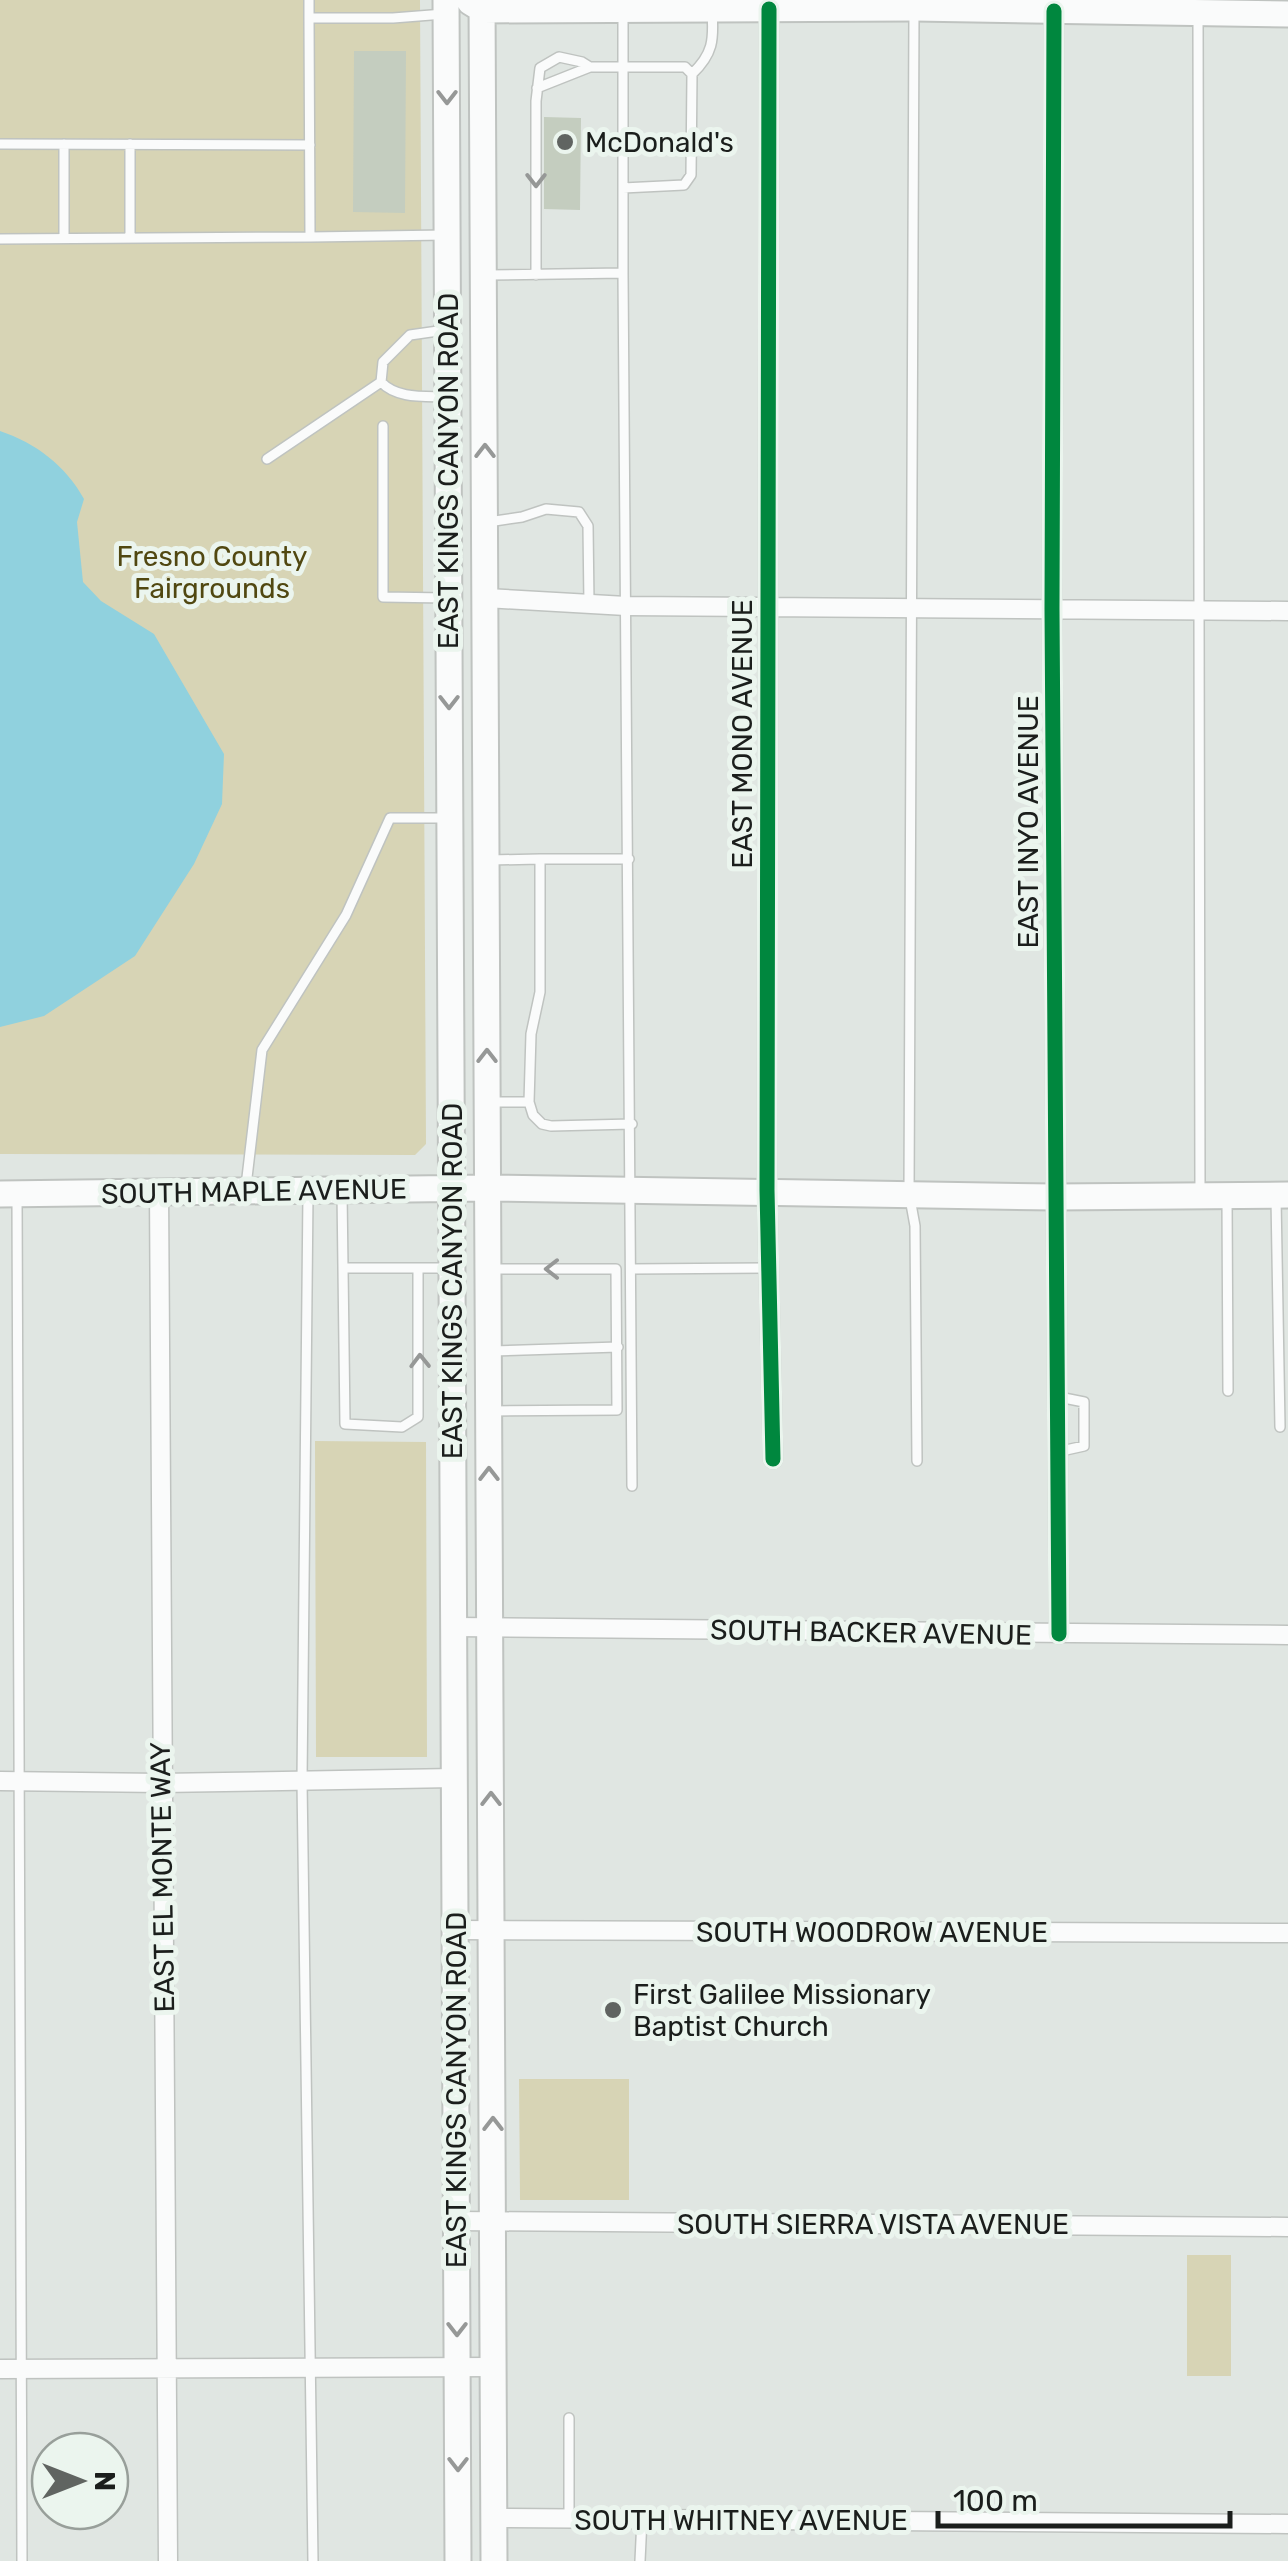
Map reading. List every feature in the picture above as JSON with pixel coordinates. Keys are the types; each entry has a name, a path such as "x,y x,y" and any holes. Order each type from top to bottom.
{"main road":[{"path":"484,276 471,247 469,36 460,18 465,5 624,11 712,10 739,4 770,9 1017,5 1288,14"},
{"name":"EAST KINGS CANYON ROAD","path":"458,2561 448,235 465,5"},
{"name":"EAST KINGS CANYON ROAD","path":"465,5 484,276 494,2561"},
{"path":"448,330 463,372 464,566 472,589 486,598"},
{"path":"449,598 463,608 470,626 472,760 487,816"},
{"name":"SOUTH MAPLE AVENUE","path":"8,1194 488,1188 1054,1197 1282,1195"}],"street":[{"name":"EAST INYO AVENUE","path":"1059,1634 1052,609 1070,7"},
{"name":"EAST MONO AVENUE","path":"770,9 766,1190 773,1459"},
{"path":"486,598 626,606 1288,611"},
{"name":"EAST EL MONTE WAY","path":"158,1192 168,2561"},
{"name":"SOUTH BACKER AVENUE","path":"454,1627 1288,1635"},
{"path":"9,1781 161,1783 454,1778"},
{"name":"SOUTH WOODROW AVENUE","path":"456,1930 1288,1934"},
{"name":"SOUTH SIERRA VISTA AVENUE","path":"457,2220 1288,2227"},
{"path":"0,2369 493,2368"},
{"name":"SOUTH WHITNEY AVENUE","path":"494,2518 1288,2524"}],"lane":[{"path":"310,0 310,236"},
{"path":"310,18 393,18 465,5"},
{"path":"914,8 909,1193 915,1226 916,1461"},
{"path":"1188,8 1200,610 1200,1196"},
{"path":"624,188 684,185 691,175 692,74 708,58 714,38 712,10"},
{"path":"624,11 632,1486"},
{"path":"536,275 540,68 559,57 590,67"},
{"path":"537,88 590,67 685,67 692,74"},
{"path":"0,144 310,145"},
{"path":"64,144 64,238"},
{"path":"130,144 130,237"},
{"path":"0,239 448,235"},
{"path":"484,276 624,273"},
{"path":"267,460 380,382 383,362 410,335 448,330"},
{"path":"380,382 389,391 408,396 448,397"},
{"path":"383,426 382,597 449,598"},
{"path":"486,522 522,518 546,509 579,512 588,526 589,604"},
{"path":"246,1191 262,1050 346,914 390,818 450,818"},
{"path":"540,859 540,992 530,1034 529,1102 533,1115 551,1126 632,1124"},
{"path":"487,860 628,859"},
{"path":"487,1102 529,1102"},
{"path":"308,1189 302,1781 312,2561"},
{"path":"342,1189 344,1424 402,1427 418,1417 418,1268"},
{"path":"8,1194 9,1781 22,2369 22,2561"},
{"path":"1280,1427 1282,1195"},
{"path":"1226,1196 1228,1391"},
{"path":"342,1268 451,1268"},
{"path":"632,1268 768,1268"},
{"path":"489,1269 616,1269 618,1347 616,1410 489,1412"},
{"path":"489,1350 618,1347"},
{"path":"1056,1396 1084,1402 1084,1446 1057,1452"},
{"path":"569,2418 569,2519"},
{"path":"640,2561 642,2519"}],"green space":[{"name":"Fresno County Fairgrounds","path":"0,0 420,0 426,1144 415,1155 0,1154"},
{"path":"315,1441 426,1442 427,1757 316,1757"},
{"path":"519,2079 629,2079 629,2200 520,2200"},
{"path":"1187,2255 1231,2255 1231,2376 1187,2376"}],"water":[{"path":"0,431 49,457 77,487 84,499 77,522 83,582 101,601 154,634 224,754 222,804 194,864 135,956 44,1016 0,1027"}],"building":[{"path":"354,51 406,51 405,213 353,212"},
{"path":"544,117 581,118 580,210 544,209"}],"cycle path":[{"path":"769,9 767,1190 773,1459"},
{"path":"1054,11 1052,609 1059,1634"}],"place":[{"name":"McDonald's","path":"565,142"},
{"name":"First Galilee Missionary Baptist Church","path":"613,2010"}]}
